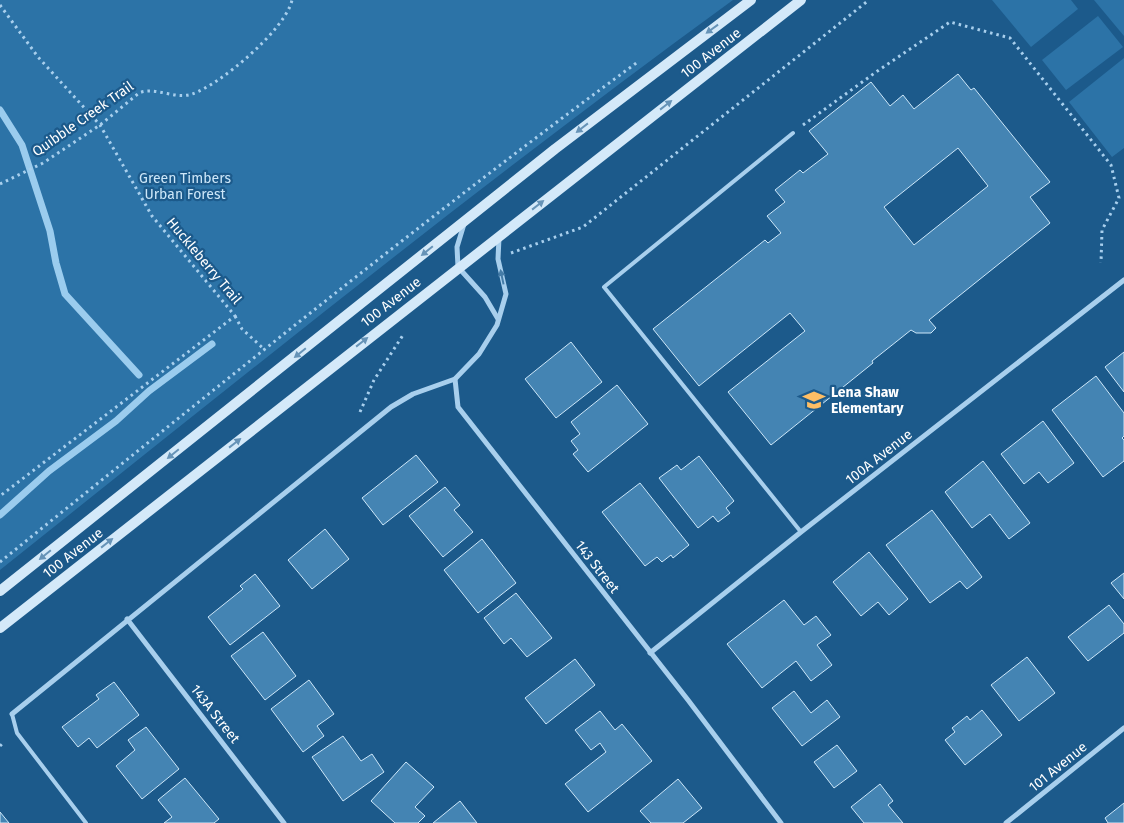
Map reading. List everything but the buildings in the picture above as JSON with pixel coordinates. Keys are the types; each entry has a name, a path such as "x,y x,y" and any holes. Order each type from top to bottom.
{"main road":[{"name":"100 Avenue","path":"0,592 465,221 679,54 752,0"},
{"name":"100 Avenue","path":"0,628 499,234 801,0"}],"street":[{"path":"465,221 457,247 458,267 485,297 498,319"},
{"path":"12,714 391,407 413,394 455,379 479,354 497,325 506,294 498,260 499,234"},
{"name":"100A Avenue","path":"650,653 801,532 1124,280"},
{"name":"143 Street","path":"455,379 458,408 781,823"},
{"name":"143A Street","path":"128,619 284,823"},
{"name":"101 Avenue","path":"1006,823 1124,728"}],"lane":[{"path":"793,133 604,287 801,532"},
{"path":"12,714 16,733 86,823"}],"path":[{"name":"Quibble Creek Trail","path":"0,184 43,163 100,125 146,90 171,95 192,94 236,69 272,34 292,0"},
{"path":"510,253 583,227 869,0"},
{"name":"Huckleberry Trail","path":"0,5 38,58 100,125 152,216 235,316 0,496"},
{"path":"793,133 876,72 950,22 1010,38 1111,164 1118,198 1102,230 1101,263"},
{"path":"0,562 265,350 547,129 643,58"},
{"path":"235,316 242,329 265,350"},
{"path":"353,418 360,413 374,380 404,333"}],"green space":[{"name":"Green Timbers Urban Forest","path":"0,0 733,0 455,209 0,570"},
{"path":"992,0 1071,0 1078,9 1031,47"},
{"path":"1094,0 1124,0 1124,36"},
{"path":"1098,16 1123,47 1066,90 1042,60"},
{"path":"1124,58 1124,148 1112,157 1069,102"}],"waterway":[{"path":"0,110 22,145 50,231 56,263 65,294 139,375"},
{"path":"0,515 49,471 116,421 149,391 212,344"}],"place":[{"name":"Lena Shaw Elementary","path":"814,400"}]}
